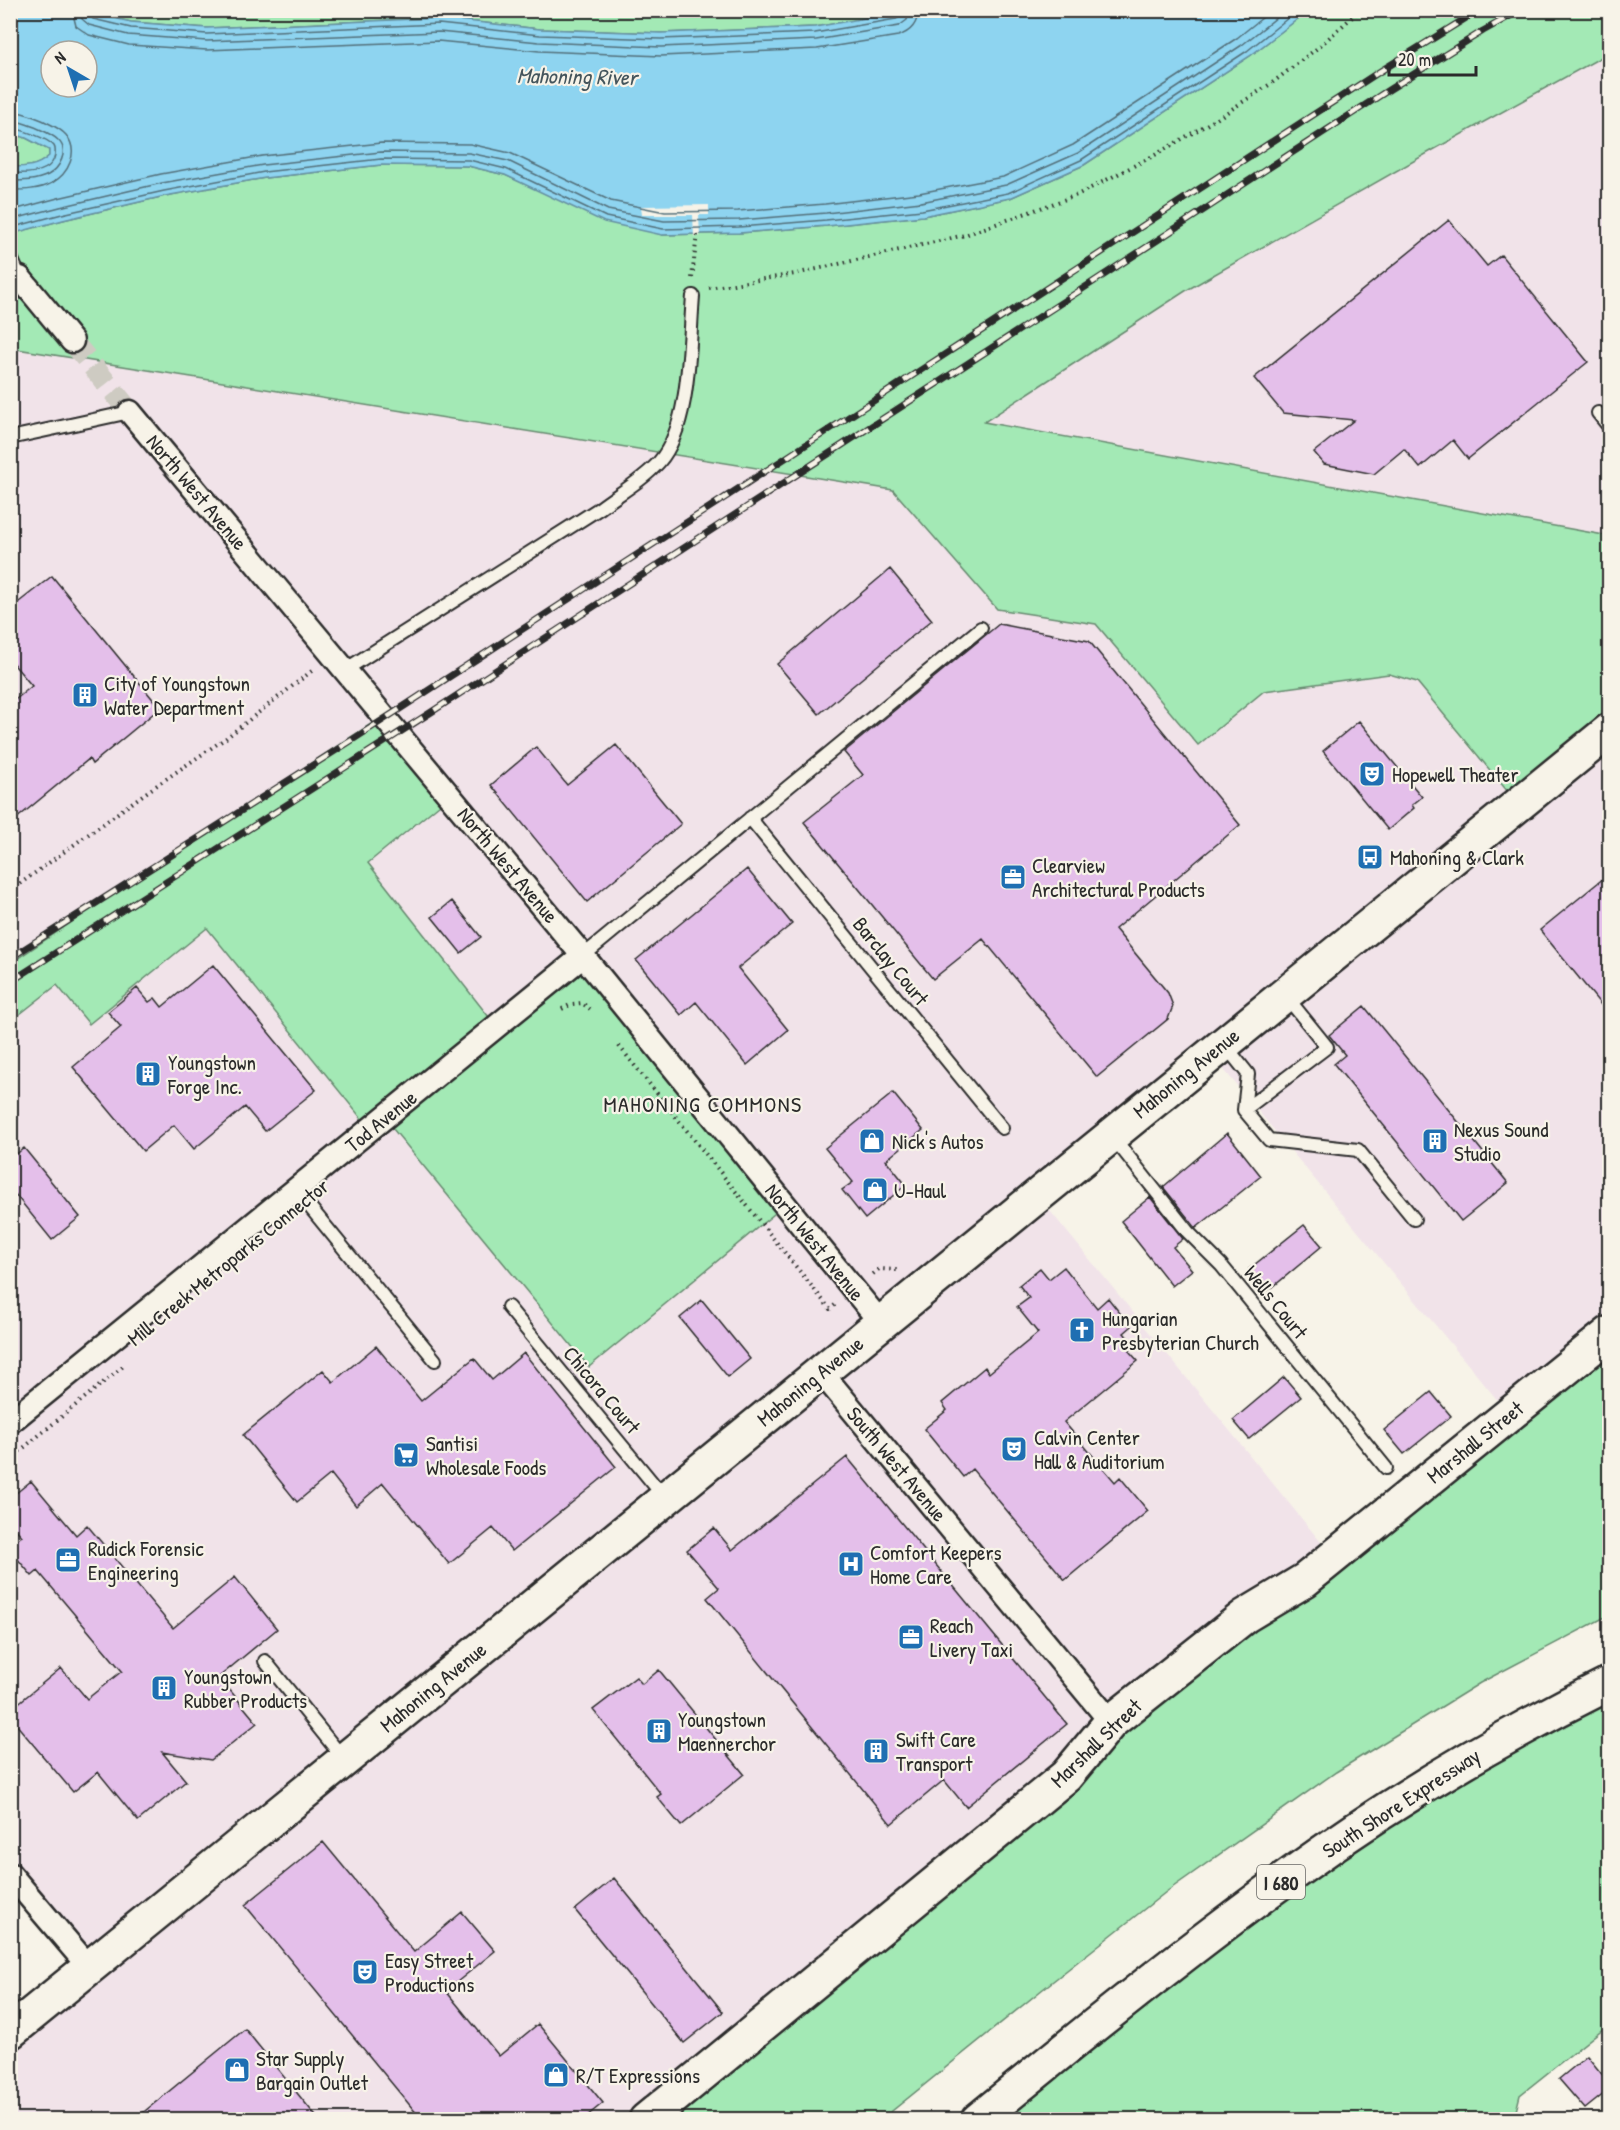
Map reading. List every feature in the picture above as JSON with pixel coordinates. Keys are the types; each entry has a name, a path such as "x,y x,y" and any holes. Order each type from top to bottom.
{"main road":[{"name":"Mahoning Avenue","path":"10,2032 1610,730"},
{"name":"Marshall Street","path":"646,2120 1066,1776 1111,1722 1245,1616 1305,1580 1610,1333"},
{"name":"South Shore Expressway","path":"978,2120 1137,1992 1293,1873 1407,1797 1495,1744 1610,1683"}],"street":[{"path":"20,278 72,341"},
{"name":"North West Avenue","path":"130,411 583,956 881,1323"},
{"name":"Tod Avenue","path":"10,1422 583,956"},
{"name":"South West Avenue","path":"821,1371 1111,1722"},
{"path":"10,1874 89,1967"}],"lane":[{"path":"10,255 20,278"},
{"path":"339,662 600,507 640,480 660,461 675,436 683,410 692,293"},
{"path":"10,438 130,411"},
{"path":"1598,413 1610,428"},
{"name":"Tod Avenue","path":"583,956 981,628"},
{"name":"Barclay Court","path":"750,818 1002,1128"},
{"path":"1244,1110 1327,1047 1284,994"},
{"path":"1223,1043 1248,1074 1244,1110 1269,1140 1358,1150 1414,1219"},
{"name":"Wells Court","path":"1111,1134 1188,1232 1221,1265 1386,1468"},
{"path":"296,1190 435,1360"},
{"name":"Chicora Court","path":"508,1307 665,1498"},
{"path":"265,1661 345,1759"}],"path":[{"path":"698,234 692,293 795,274 965,235 1077,195 1155,155 1254,95 1320,46 1359,10"},
{"path":"10,891 144,794 339,662"},
{"path":"553,1016 572,1004 582,1003 597,1018"},
{"path":"619,1045 830,1309"},
{"name":"Mill Creek Metroparks Connector","path":"10,1459 130,1361"}],"shaded area":[{"path":"1609,53 1609,536 983,422 1187,290"},
{"path":"10,348 893,490 997,609 1096,624 1198,745 1264,691 1389,674 1417,682 1477,757 1609,730 1609,1333 1509,1414 1211,1054 1037,1195 1333,1557 646,2119 11,2119 11,2032 89,1967 11,1874 11,1021 57,985 89,1024 207,928 369,1129 384,1118 589,1367 785,1205 496,1026 368,863 11,964"}],"green space":[{"path":"83,11 910,11 815,27 661,33 540,29 439,18 207,28 131,22"},
{"path":"1308,11 1609,11 1609,53 1187,290 984,422 1609,536 1609,730 1518,804 1417,682 1389,674 1264,691 1198,745 1096,624 997,609 893,490 11,348 10,234 63,220 165,196 265,178 381,165 468,166 505,175 543,192 662,235 739,233 923,216 1010,198 1084,165 1250,56"},
{"path":"10,133 26,138 49,150 49,156 36,164 11,167"},
{"path":"383,716 450,796 368,863 496,1026 583,956 785,1205 589,1367 384,1118 370,1129 207,928 89,1024 57,985 11,1021 11,963"},
{"path":"1609,1333 1609,1615 1480,1683 1336,1772 1166,1892 882,2119 646,2120"},
{"path":"1609,1683 1609,2024 1520,2095 1514,2119 978,2120 1137,1992"}],"water":[{"name":"Mahoning River","path":"910,10 1308,11 1250,56 1084,165 1010,198 923,216 739,233 662,235 604,222 505,175 468,166 381,165 265,178 165,196 11,234 11,167 36,164 49,156 49,150 11,133 11,11 83,11 131,22 207,28 439,18 540,29 661,33 815,27"}],"pier":[{"path":"709,205 709,215 699,215 700,237 697,235 694,237 693,215 642,215 641,206"}],"building":[{"path":"1449,220 1487,266 1501,255 1588,362 1468,459 1453,440 1420,468 1404,449 1374,474 1324,464 1314,452 1354,420 1283,413 1254,378"},
{"path":"890,569 932,620 819,714 777,664"},
{"name":"City of Youngstown Water Department","path":"52,576 160,708 92,764 89,759 10,824 10,704 32,686 10,660 10,609"},
{"name":"Clearview Architectural Products","path":"999,624 1089,641 1240,825 1115,929 1168,993 1173,1006 1168,1019 1097,1077 983,939 933,979 804,822 863,775 844,752"},
{"name":"Hopewell Theater","path":"1359,721 1422,797 1412,805 1414,808 1388,830 1323,751"},
{"path":"616,745 681,824 587,902 491,785 536,747 567,785"},
{"path":"747,869 792,924 738,968 788,1030 747,1065 696,1002 681,1015 636,960"},
{"path":"1610,873 1610,1016 1540,930"},
{"path":"452,901 481,937 461,953 432,917"},
{"path":"213,965 316,1090 265,1131 245,1107 194,1149 174,1125 143,1151 73,1067 121,1027 108,1012 137,988 149,1002 155,998 162,1007"},
{"name":"Nexus Sound Studio","path":"1364,1006 1508,1183 1461,1221 1334,1064 1345,1055 1329,1035"},
{"path":"893,1093 923,1130 886,1160 906,1185 865,1219 842,1190 853,1182 825,1148"},
{"path":"1227,1133 1261,1176 1196,1228 1163,1187"},
{"path":"24,1148 80,1217 52,1240 10,1188 10,1159"},
{"path":"1150,1197 1183,1239 1173,1247 1192,1270 1172,1286 1121,1221"},
{"path":"1304,1225 1322,1246 1268,1291 1249,1269"},
{"name":"Calvin Center Hall & Auditorium","path":"1064,1267 1097,1308 1108,1298 1131,1327 1124,1333 1135,1346 1129,1351 1138,1361 1064,1422 1115,1482 1120,1477 1148,1511 1065,1580 972,1469 963,1477 924,1429 947,1410 942,1403 985,1367 989,1373 1038,1333 1017,1307 1029,1298 1019,1285 1040,1268 1049,1279"},
{"path":"702,1300 750,1359 728,1377 680,1318"},
{"name":"Santisi Wholesale Foods","path":"376,1346 421,1401 474,1358 492,1380 524,1353 616,1467 512,1551 493,1528 449,1564 383,1483 356,1506 331,1474 297,1502 243,1435 323,1370 333,1382"},
{"path":"1284,1377 1301,1397 1249,1439 1233,1420"},
{"path":"1431,1392 1451,1416 1404,1454 1384,1430"},
{"path":"847,1457 1067,1724 966,1807 944,1780 891,1824 707,1598 719,1588 687,1550 714,1528 732,1550"},
{"name":"Youngstown Rubber Products","path":"31,1481 76,1535 87,1525 173,1628 235,1577 277,1629 219,1677 257,1723 211,1760 162,1752 186,1781 138,1821 98,1772 73,1792 10,1717 10,1710 61,1668 87,1699 122,1671 38,1571 32,1576 10,1550 10,1545 22,1536 10,1523 10,1498"},
{"name":"Youngstown Maennerchor","path":"659,1670 744,1774 681,1826 657,1797 661,1794 593,1710 636,1677 642,1684"},
{"name":"Easy Street Productions","path":"323,1842 414,1952 462,1912 495,1951 446,1991 499,2056 538,2024 603,2103 582,2120 422,2120 245,1905"},
{"path":"614,1878 723,2012 684,2043 575,1910"},
{"name":"Star Supply Bargain Outlet","path":"245,2029 319,2120 134,2120"},
{"path":"1587,2056 1610,2084 1610,2089 1585,2109 1559,2079"}],"tunnel":[{"path":"72,341 130,412"}],"railway":[{"path":"10,958 349,742 1379,72 1479,10"},
{"path":"10,982 433,711 1390,89 1521,10"}],"place":[{"name":"City of Youngstown Water Department","path":"85,695"},
{"name":"Hopewell Theater","path":"1372,774"},
{"name":"Mahoning & Clark","path":"1370,857"},
{"name":"Clearview Architectural Products","path":"1013,877"},
{"name":"Youngstown Forge Inc.","path":"148,1074"},
{"name":"Nick's Autos","path":"872,1141"},
{"name":"Nexus Sound Studio","path":"1435,1141"},
{"name":"U-Haul","path":"875,1190"},
{"name":"Hungarian Presbyterian Church","path":"1082,1330"},
{"name":"Calvin Center Hall & Auditorium","path":"1014,1449"},
{"name":"Santisi Wholesale Foods","path":"406,1455"},
{"name":"Rudick Forensic Engineering","path":"68,1560"},
{"name":"Comfort Keepers Home Care","path":"851,1564"},
{"name":"Reach Livery Taxi","path":"911,1637"},
{"name":"Youngstown Rubber Products","path":"164,1688"},
{"name":"Youngstown Maennerchor","path":"659,1731"},
{"name":"Swift Care Transport","path":"876,1751"},
{"name":"Easy Street Productions","path":"365,1972"},
{"name":"Star Supply Bargain Outlet","path":"237,2070"},
{"name":"R/T Expressions","path":"556,2075"}],"district":[{"name":"MAHONING COMMONS","path":"703,1104"}]}
